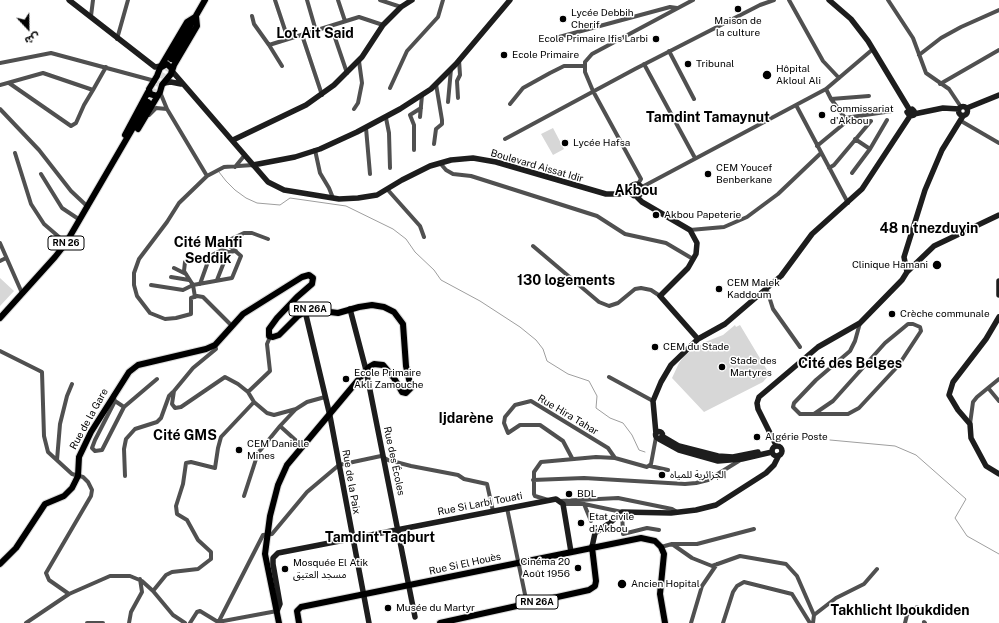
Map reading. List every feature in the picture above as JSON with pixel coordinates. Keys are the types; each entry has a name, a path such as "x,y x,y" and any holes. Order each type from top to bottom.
{"main road":[{"name":"RN 26","path":"171,59 205,0"},
{"name":"RN 26","path":"117,157 119,146 155,81 158,73 158,66 187,22 196,16"},
{"name":"RN 26","path":"117,157 125,150 172,71 197,26 196,16"},
{"path":"158,66 168,65 172,71"},
{"path":"148,92 154,97 158,94"},
{"name":"RN 26","path":"1,317 66,243 148,102"},
{"name":"RN 26A","path":"231,325 253,306 281,291 302,277 311,276 313,280 312,284 288,305 270,327 268,332 270,337 279,334 305,311 317,307 334,313 366,306 378,306 394,312 400,318 405,334 410,390 405,393 401,391 394,378 383,365 374,364 366,370"},
{"name":"Rue de la Gare","path":"0,564 16,548 45,504 64,496 72,488 78,476 79,457 129,372 138,365 206,349 215,344 231,325"},
{"path":"279,623 266,558 265,535 278,485 287,465 302,446 330,416 366,370"},
{"name":"Rue Si El Houès","path":"299,623 297,611 301,607 641,538 655,541 661,547"},
{"name":"RN 26A","path":"440,623 589,590 595,586 596,581 592,547"},
{"path":"661,547 664,563 660,594 665,623"}],"street":[{"path":"69,0 91,16 117,39 158,66"},
{"path":"91,16 93,0"},
{"path":"117,39 128,0"},
{"path":"275,0 288,39"},
{"path":"307,0 316,31"},
{"path":"338,0 346,21"},
{"path":"380,0 401,7"},
{"path":"233,140 306,105 322,95 348,74 359,61 383,25 401,7 412,0"},
{"path":"390,88 407,51 438,17 443,0"},
{"path":"195,297 192,298 190,304 191,314 176,318 157,317 142,305 137,296 134,285 134,273 144,250 167,222 179,203 207,176 224,166 235,167 253,165 295,157 315,150 386,118 436,84 451,70 510,0"},
{"path":"584,66 592,54 693,0"},
{"path":"505,139 669,51 760,5 774,0"},
{"path":"789,0 823,61 839,78"},
{"path":"829,0 851,20 873,49 909,110 907,113 912,115 943,108 962,108 999,95"},
{"path":"888,0 913,38 926,73 949,89 962,108"},
{"path":"548,40 670,7 678,8"},
{"path":"919,55 941,38 961,27 999,10"},
{"path":"252,16 254,24 282,66"},
{"path":"268,45 359,17 383,25"},
{"path":"331,26 348,74"},
{"path":"302,35 322,95"},
{"path":"660,296 688,268 696,254 697,243 690,230 633,196 630,191 632,186 640,185 695,158 826,89 873,49"},
{"path":"940,84 999,50"},
{"path":"669,51 694,99"},
{"path":"0,63 51,53 155,81"},
{"path":"458,98 457,81 460,75 459,60"},
{"path":"354,109 358,103 362,83 359,61"},
{"path":"644,64 695,158"},
{"path":"510,104 523,88 550,73 564,66 584,66"},
{"path":"584,66 594,91 641,179 640,185 642,194 637,197"},
{"path":"9,83 71,126 76,123 84,105 106,68"},
{"path":"448,102 451,70"},
{"name":"Boulevard Aissat Idir","path":"172,71 268,182 284,190 333,198 358,198 376,195 402,180 440,163 451,160 473,158 496,162 606,194 619,194 630,191"},
{"path":"0,85 43,73 93,90"},
{"path":"146,79 148,92"},
{"path":"164,83 171,82 182,84"},
{"path":"434,144 436,129 442,124 436,84"},
{"path":"826,89 831,99 845,118 892,111"},
{"path":"158,94 163,100 207,176"},
{"path":"420,117 422,94"},
{"path":"831,99 869,96"},
{"path":"796,105 848,203"},
{"path":"138,128 156,108 167,109"},
{"path":"414,150 414,125 410,115 421,108"},
{"path":"962,108 960,114 962,118 999,143"},
{"path":"0,109 39,150 71,191 88,207"},
{"path":"774,449 742,459 725,461 713,460 679,450 659,436 653,415 653,401 661,382 671,365 698,339 725,324 767,290 782,276 812,234 862,189 912,115"},
{"path":"386,118 389,133 390,168"},
{"path":"907,272 904,257 925,190 942,150 962,118"},
{"path":"852,173 870,149 888,120"},
{"path":"817,146 846,122 872,121 834,165 829,168"},
{"path":"366,128 370,174"},
{"path":"855,139 870,149"},
{"path":"315,150 320,173 333,198"},
{"path":"15,153 31,204 44,224 66,243"},
{"path":"690,230 724,227 747,217 778,194 821,153"},
{"path":"235,167 244,156"},
{"path":"440,163 452,174 471,176 597,216 624,234 666,243 693,259"},
{"path":"41,174 62,208 80,220"},
{"path":"387,189 418,224 424,237"},
{"path":"779,456 775,456 774,449 758,409 757,403 759,397 818,347 860,323 902,280 907,272 934,246 999,215"},
{"path":"216,246 244,233 252,233 268,239"},
{"path":"151,285 183,290 193,285 232,278 241,256 225,242"},
{"path":"0,243 22,294"},
{"path":"533,246 599,302 609,306 618,303 635,289 641,288 651,290 660,296 698,339"},
{"path":"200,284 210,256 222,250 228,252 236,251"},
{"path":"217,280 228,252"},
{"path":"190,256 185,262 184,271 193,285 195,297"},
{"path":"0,261 6,258"},
{"path":"181,259 185,262"},
{"path":"174,268 186,274"},
{"path":"171,277 189,280"},
{"path":"999,281 999,295"},
{"path":"767,290 773,309 800,347"},
{"path":"195,297 203,298 207,301 231,325"},
{"name":"Rue des Écoles","path":"350,309 366,370 415,617"},
{"name":"Rue de la Paix","path":"305,311 330,416 369,623"},
{"path":"0,323 1,317"},
{"path":"970,424 952,402 949,395 950,390 964,367 999,318"},
{"path":"814,414 833,401 884,343 902,328 908,324 920,327 920,336 898,366 858,408 848,414 814,414 800,414 793,407 794,402 816,380 850,351 855,341 860,323"},
{"path":"248,392 270,371 267,344 270,337"},
{"path":"125,476 124,449 126,439 135,429 157,422 161,418 169,396 193,368 213,353 216,349 215,344"},
{"path":"0,351 42,372 44,436 48,452 72,474 83,477 88,482 92,490 91,496 46,573 49,580 68,594"},
{"path":"174,392 172,404 175,408 181,407 225,377 238,384 248,392 254,402 267,413 274,415 296,409"},
{"path":"609,377 653,401"},
{"path":"124,407 114,398 92,448 95,451 102,450 124,407 158,378"},
{"path":"999,379 973,402 970,424 971,438 986,466 999,474"},
{"path":"57,460 60,424 66,396 72,384"},
{"path":"988,389 999,401"},
{"path":"244,496 258,453 280,426 296,409 307,402 325,397"},
{"name":"Rue Hira Tahar","path":"572,458 563,442 553,433 540,425 520,425 508,433 504,420 508,413 515,405 531,401 608,448 615,458"},
{"path":"153,591 166,575 172,572 198,569 211,559 211,552 198,540 187,520 178,514 176,506 183,484 186,463 191,462 215,468 221,437 254,402"},
{"path":"280,426 302,446"},
{"path":"561,502 584,504 622,512 677,512 696,510 722,502 766,473 774,465 782,452 782,448 733,456 718,456 679,446 659,436"},
{"path":"650,466 653,448 659,436"},
{"path":"218,623 265,535 272,534 307,492 339,465 381,456 388,460 411,466 442,471 487,484 492,511"},
{"path":"548,500 535,496 533,480 536,467 541,462 572,458 615,458 644,468 650,466 668,470"},
{"path":"533,480 584,478 685,484 696,483 708,480 742,459"},
{"path":"561,502 618,498 672,509 677,512"},
{"name":"Rue Si Larbi Touati","path":"277,611 280,604 273,564 276,554 548,500 561,502"},
{"path":"561,502 571,552"},
{"path":"584,504 591,521"},
{"path":"507,508 528,604"},
{"path":"622,512 623,534 648,528 659,530"},
{"path":"592,547 594,533 611,522 622,512"},
{"path":"661,547 672,544 697,544 754,529"},
{"path":"672,544 692,558 712,566 740,556 786,564 797,576 814,615 813,623"},
{"path":"691,623 702,586 717,564"},
{"path":"814,615 832,601 846,594 852,588 864,584 877,569"},
{"path":"26,623 68,594 110,576 130,576 140,579 153,591 173,615 186,623"},
{"path":"129,623 131,612 142,592 140,579"},
{"path":"723,623 733,592 737,586 744,582 792,594 810,623"},
{"path":"905,623 907,615 917,607"},
{"path":"190,623 200,610 218,623 277,611"},
{"path":"87,623 104,623"}],"shaded area":[{"path":"553,128 564,149 553,155 541,134"},
{"path":"0,278 14,291 0,306"},
{"name":"Stade des Martyres","path":"735,325 736,327 740,325 767,370 768,376 763,382 704,412 672,378 679,363 685,355 705,342 723,335"}],"waterway":[{"path":"219,172 235,190 246,198 257,203 280,205 290,198 346,206 393,229 406,239 415,252 434,270 441,280 480,301 520,327 536,340 543,349 547,361 568,374 589,381 597,396 596,408 610,418 623,423 632,435 639,450 645,452"},
{"path":"830,440 895,446 916,455 966,499 955,518 967,536 999,554"}],"tunnel":[{"path":"148,102 171,59"}],"place":[{"name":"Maison de la culture","path":"738,9"},
{"name":"Lycée Debbih Cherif","path":"563,19"},
{"name":"Ecole Primaire Ifis Larbi","path":"656,39"},
{"name":"Ecole Primaire","path":"504,55"},
{"name":"Tribunal","path":"688,64"},
{"name":"Hôpital Akloul Ali","path":"767,75"},
{"name":"Commissariat d'Akbou","path":"822,115"},
{"name":"Lycée Hafsa","path":"565,143"},
{"name":"CEM Youcef Benberkane","path":"708,174"},
{"name":"Akbou Papeterie","path":"656,215"},
{"name":"Clinique Hamani","path":"937,265"},
{"name":"CEM Malek Kaddoum","path":"719,289"},
{"name":"Crèche communale","path":"892,314"},
{"name":"CEM du Stade","path":"655,347"},
{"name":"Stade des Martyres","path":"722,367"},
{"name":"Ecole Primaire Akli Zamouche","path":"346,379"},
{"name":"Algérie Poste","path":"757,437"},
{"name":"CEM Danielle Mines","path":"239,450"},
{"name":"الجزائرية للمياه","path":"662,475"},
{"name":"BDL","path":"569,494"},
{"name":"Etat civile d'Akbou","path":"581,523"},
{"name":"Cinéma 20 Août 1956","path":"578,568"},
{"name":"Mosquée El Atik مسجد العتيق","path":"285,569"},
{"name":"Ancien Hopital","path":"622,584"},
{"name":"Musée du Martyr","path":"388,608"}],"district":[{"name":"Lot Ait Said","path":"315,34"},
{"name":"Tamdint Tamaynut","path":"708,118"},
{"name":"Akbou","path":"636,191"},
{"name":"48 n tnezduɣin","path":"929,229"},
{"name":"Cité Mahfi Seddik","path":"208,252"},
{"name":"130 logements","path":"566,281"},
{"name":"Cité des Belges","path":"850,364"},
{"name":"Ijdarène","path":"466,419"},
{"name":"Cité GMS","path":"185,436"},
{"name":"Tamdint Taqburt","path":"380,538"},
{"name":"Takhlicht Iboukdiden","path":"900,611"}]}
